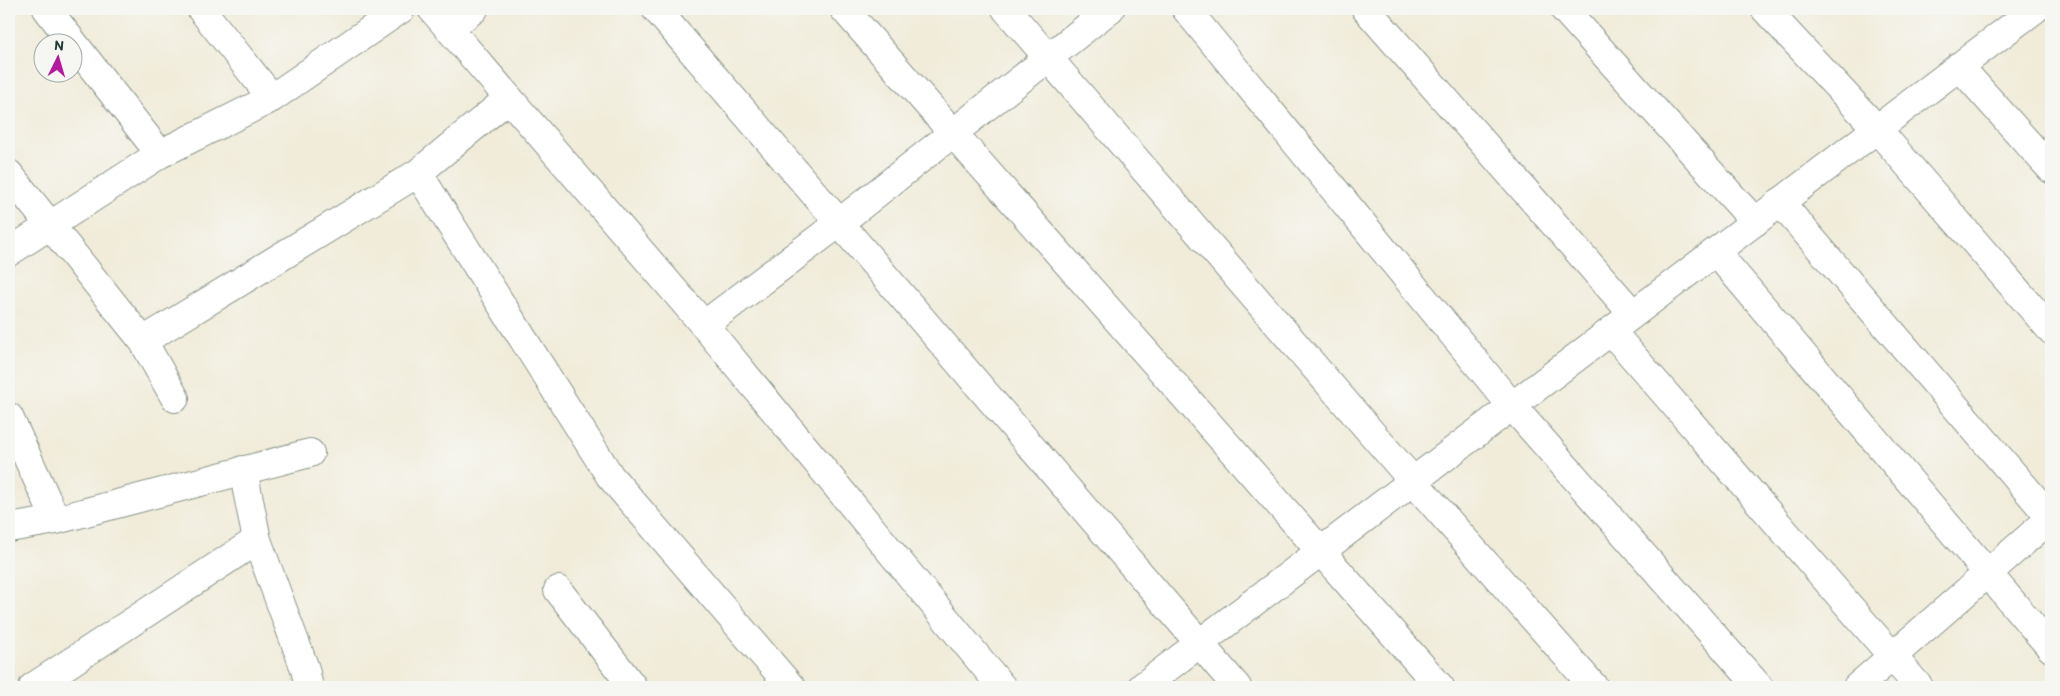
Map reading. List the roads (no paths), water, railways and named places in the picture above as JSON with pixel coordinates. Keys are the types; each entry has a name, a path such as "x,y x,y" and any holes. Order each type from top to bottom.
{"street":[{"path":"47,9 160,154"},
{"path":"201,9 272,98"},
{"path":"9,252 160,154 272,98 401,9"},
{"path":"474,9 441,18 704,325 1002,687"},
{"path":"656,9 1237,687"},
{"path":"844,9 1440,687"},
{"path":"1006,9 1413,482 1594,687"},
{"path":"704,325 839,223 1110,9"},
{"path":"1186,9 1512,406 1758,687"},
{"path":"1366,9 1633,314"},
{"path":"1564,9 1755,222"},
{"path":"1765,9 1877,129 2051,330"},
{"path":"1142,687 1716,252 2030,10"},
{"path":"1959,66 2051,168"},
{"path":"143,341 418,173 509,98"},
{"path":"418,173 610,476 791,687"},
{"path":"9,174 143,341 174,398"},
{"path":"1780,202 2051,518 1857,687"},
{"path":"1716,252 2051,648"},
{"path":"1611,331 1919,687"},
{"path":"9,416 56,520"},
{"path":"9,528 56,520 310,453"},
{"path":"243,470 257,540 304,668 309,687"},
{"path":"33,687 257,540"},
{"path":"558,590 633,687"}]}
